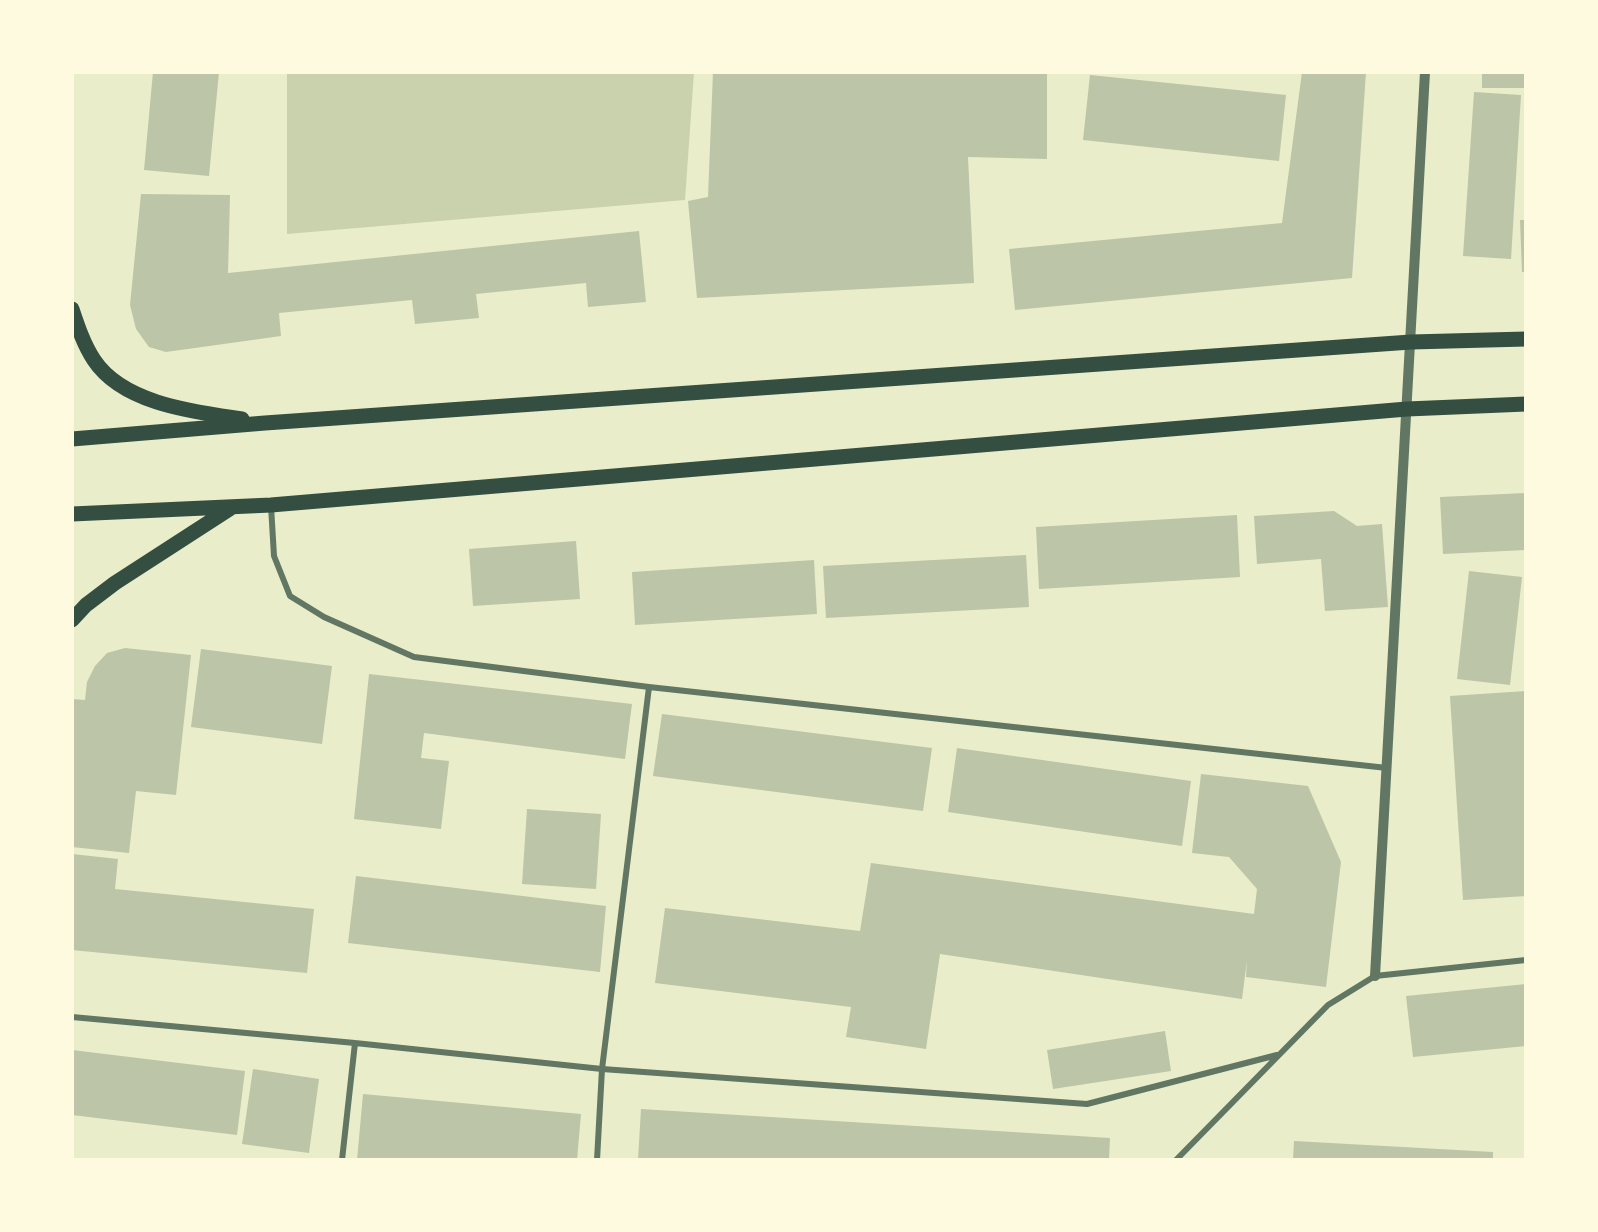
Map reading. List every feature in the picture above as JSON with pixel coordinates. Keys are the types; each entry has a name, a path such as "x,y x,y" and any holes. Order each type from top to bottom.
{"main road":[{"path":"72,309 82,340 95,363 113,378 143,397 175,408 265,423"},
{"path":"72,439 265,423 1411,342 1526,339"},
{"path":"72,514 271,505 1407,409 1526,404"},
{"path":"72,620 86,605 116,583 233,507"}],"street":[{"path":"1376,976 1425,72"},
{"path":"271,505 274,556 290,596 324,617 414,657 649,687 1387,768"},
{"path":"597,1160 602,1069 649,687"},
{"path":"1176,1160 1328,1005 1376,976 1526,960"},
{"path":"72,1017 355,1042 602,1069 1087,1104 1277,1055"},
{"path":"342,1160 355,1042"}],"green space":[{"path":"287,72 694,72 685,200 287,234"}],"building":[{"path":"153,72 219,72 209,176 144,170"},
{"path":"713,72 1047,72 1047,159 968,157 974,283 697,298 688,201 708,197"},
{"path":"1302,72 1366,72 1352,278 1015,310 1009,249 1282,223"},
{"path":"1482,72 1526,72 1526,88 1482,88"},
{"path":"1090,75 1286,95 1279,161 1083,140"},
{"path":"1474,92 1521,95 1511,259 1463,256"},
{"path":"141,194 230,195 228,273 639,231 646,302 588,307 586,283 476,294 479,318 415,324 412,300 279,313 281,336 166,352 149,347 136,329 130,305"},
{"path":"1520,220 1526,220 1526,272 1522,272"},
{"path":"1526,493 1526,550 1443,554 1440,497"},
{"path":"1334,511 1357,526 1382,524 1388,607 1325,611 1321,559 1257,564 1254,516"},
{"path":"1237,515 1240,577 1039,589 1036,527"},
{"path":"576,541 580,599 473,606 469,549"},
{"path":"1026,555 1029,607 826,618 823,566"},
{"path":"814,560 817,614 635,625 632,572"},
{"path":"1469,571 1522,577 1510,685 1457,679"},
{"path":"125,648 191,655 176,795 136,791 129,853 72,847 72,699 85,700 87,682 95,666 107,653"},
{"path":"201,649 332,666 322,744 191,727"},
{"path":"369,674 632,704 625,759 424,733 421,758 449,761 441,829 354,819"},
{"path":"1526,691 1526,896 1463,900 1450,696"},
{"path":"662,714 932,748 923,811 653,776"},
{"path":"957,748 1191,781 1182,846 948,812"},
{"path":"1201,774 1308,786 1341,862 1326,987 1246,977 1247,960 1242,999 940,954 926,1049 846,1037 851,1007 655,983 665,908 860,931 871,863 1254,914 1257,889 1229,857 1192,853"},
{"path":"527,809 601,814 596,889 522,884"},
{"path":"72,854 118,859 115,889 314,909 307,973 72,950"},
{"path":"356,876 606,906 600,972 348,943"},
{"path":"1526,984 1526,1046 1413,1057 1406,996"},
{"path":"1165,1031 1171,1071 1053,1089 1047,1050"},
{"path":"72,1050 245,1071 237,1135 72,1115"},
{"path":"253,1069 319,1079 309,1153 242,1144"},
{"path":"363,1094 581,1114 577,1160 357,1160"},
{"path":"641,1109 1110,1138 1109,1160 638,1160"},
{"path":"1294,1141 1493,1152 1493,1160 1293,1160"}]}
